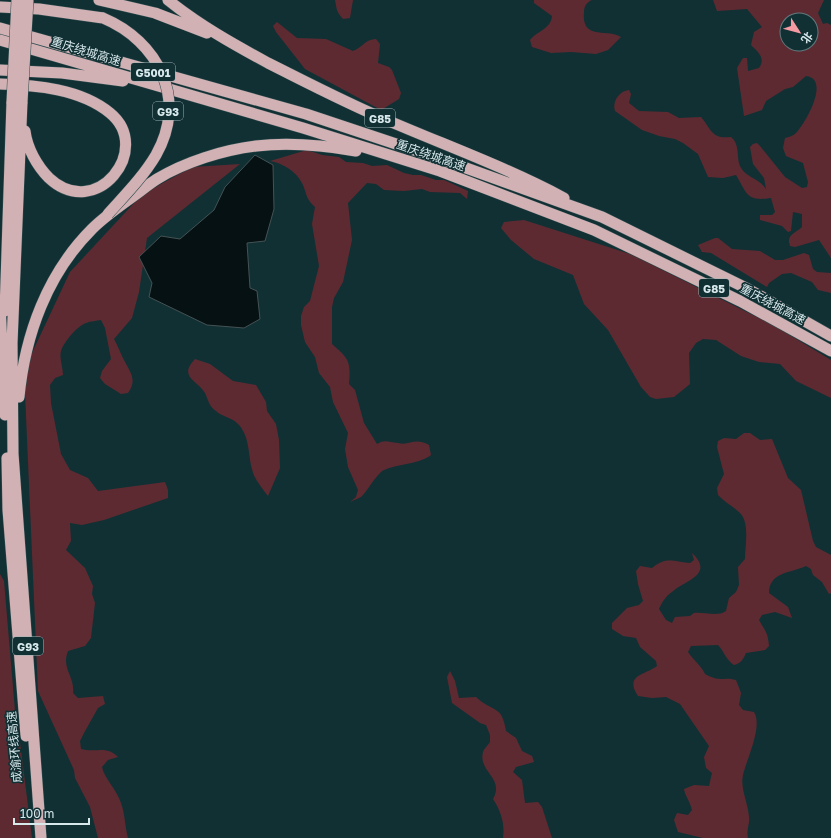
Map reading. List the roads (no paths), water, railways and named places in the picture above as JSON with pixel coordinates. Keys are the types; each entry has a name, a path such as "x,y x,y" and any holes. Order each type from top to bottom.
{"highway":[{"path":"13,454 12,343 17,102 17,0"},
{"path":"3,343 17,102 28,0"},
{"path":"99,0 155,12 231,43"},
{"name":"G85","path":"168,0 231,43 300,79 387,121 492,164 549,190 602,217"},
{"name":"G93","path":"0,7 39,8 103,18 117,24 132,33 149,50 166,82 168,105 168,121 164,139 140,179 75,248 60,269 43,299 33,326 22,372 13,454"},
{"name":"重庆绕城高速","path":"0,28 306,114 383,139 602,217 748,289 831,336"},
{"name":"重庆绕城高速","path":"0,40 303,128 440,171 594,230 740,301 831,351"},
{"name":"G85","path":"0,70 62,73 146,83"},
{"path":"0,84 52,89 77,95 111,113 124,134 125,150 123,161 109,182 95,189 83,192 68,189 55,183 41,170 26,138 17,102"},
{"path":"108,214 157,179 181,167 206,158 256,146 281,144 324,145 403,159"},
{"name":"G93","path":"0,302 3,343"},
{"name":"成渝环线高速","path":"3,343 8,510 35,838"},
{"name":"成渝环线高速","path":"13,454 41,838"}]}
